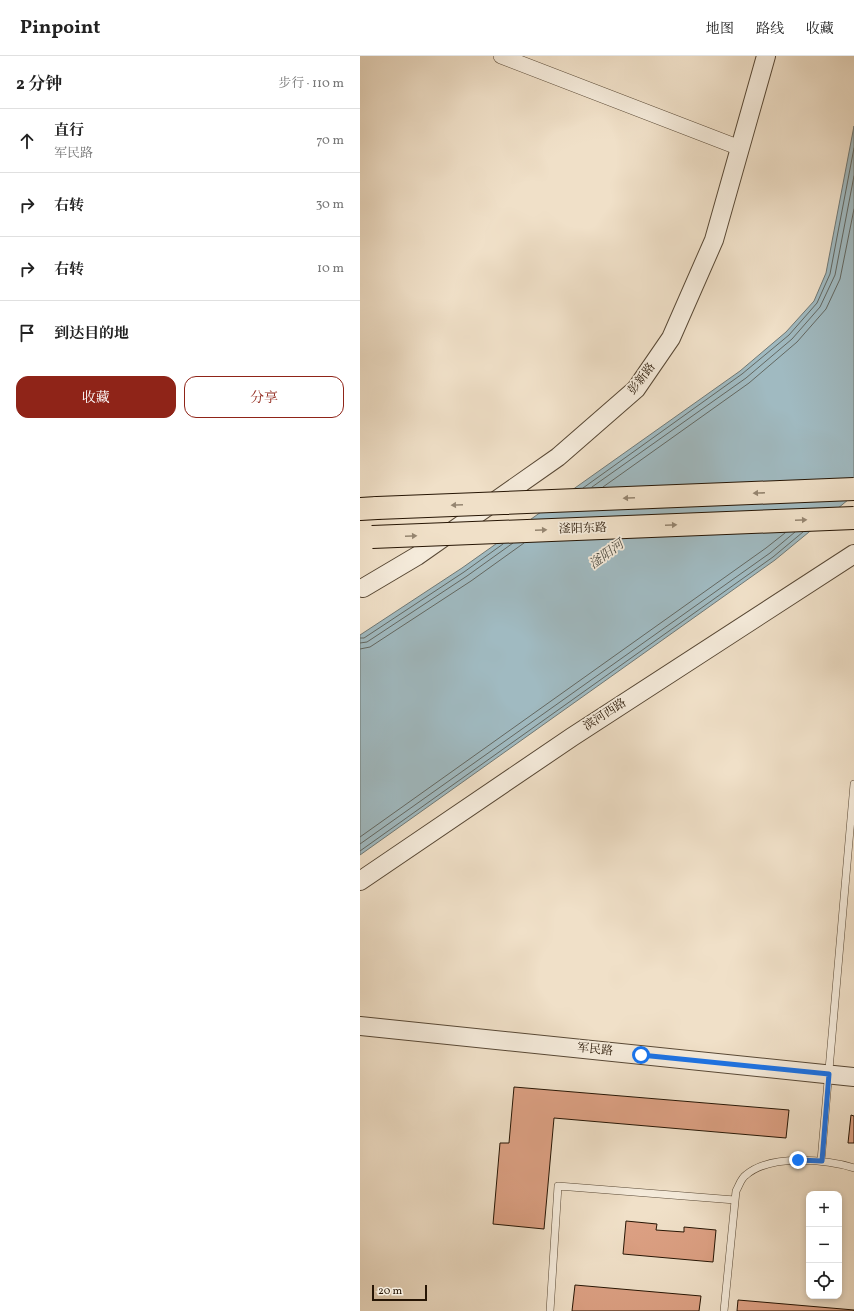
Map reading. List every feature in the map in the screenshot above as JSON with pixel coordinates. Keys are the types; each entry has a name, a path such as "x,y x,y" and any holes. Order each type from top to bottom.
{"main road":[{"path":"369,509 854,489"},
{"name":"滏阳东路","path":"366,538 854,518"}],"street":[{"path":"501,56 740,148"},
{"name":"彭新路","path":"362,588 417,556 558,457 636,389 671,338 714,240 766,56"},
{"name":"滨河西路","path":"360,881 572,737 854,554"},
{"name":"军民路","path":"360,1026 854,1077"}],"lane":[{"path":"822,1161 854,784"},
{"path":"724,1311 736,1191 745,1176 758,1168 776,1163 798,1160 822,1161 854,1168"},
{"path":"550,1311 558,1186 735,1200"}],"water":[{"name":"滏阳河","path":"854,126 854,495 775,560 360,855 360,635 462,568 740,371 786,332 814,301 826,273"}],"building":[{"path":"514,1087 789,1110 786,1138 554,1118 544,1229 493,1224 500,1143 509,1143"},
{"path":"851,1115 854,1116 854,1143 848,1143"},
{"path":"626,1221 657,1224 656,1230 684,1232 684,1227 716,1230 713,1262 623,1254"},
{"path":"575,1285 701,1296 699,1311 572,1311"},
{"path":"738,1300 854,1310 854,1311 737,1311"}],"route":[{"path":"641,1055 829,1074 822,1161 798,1160"}]}
